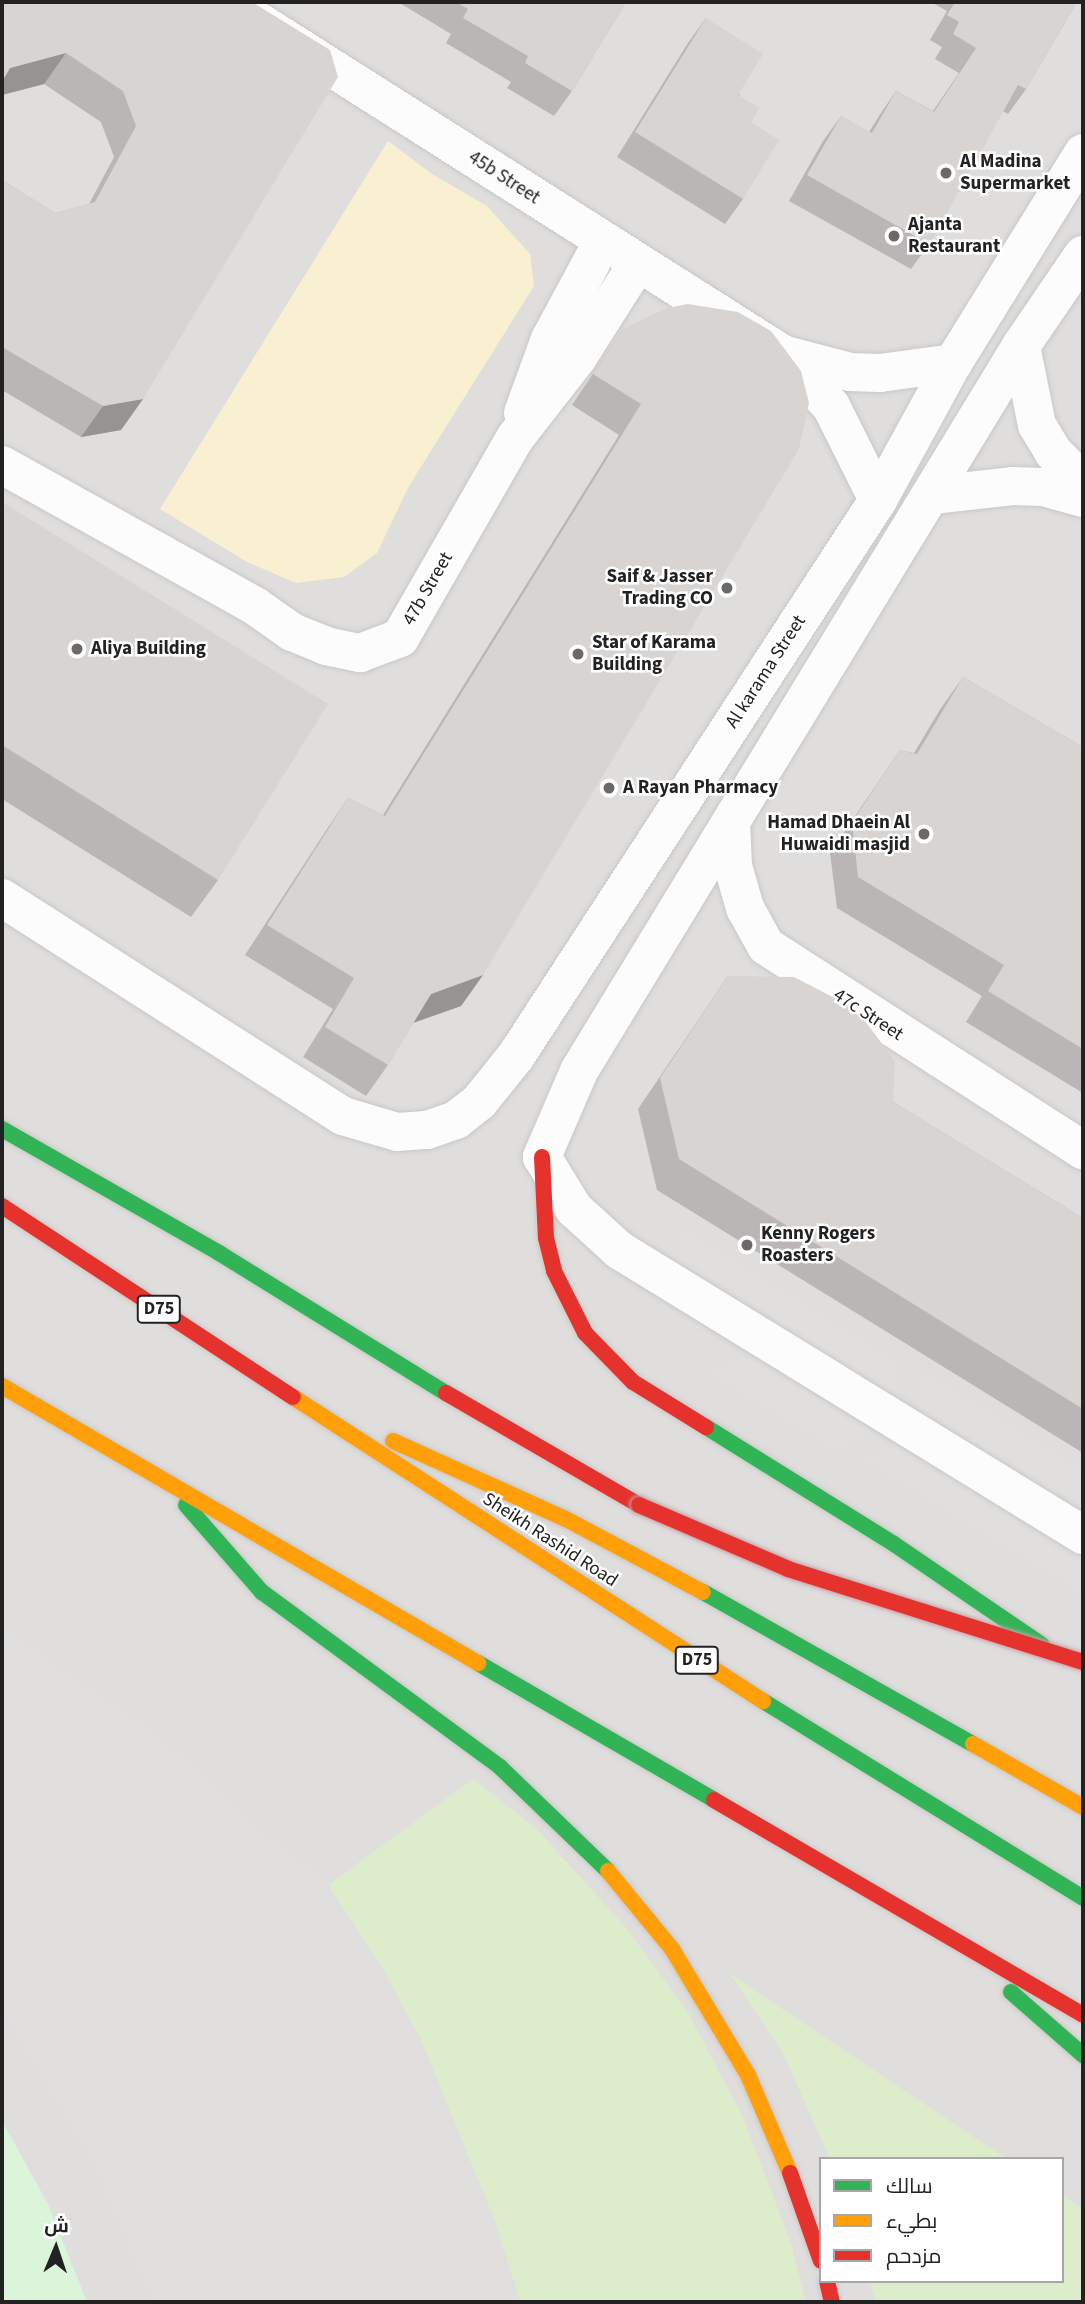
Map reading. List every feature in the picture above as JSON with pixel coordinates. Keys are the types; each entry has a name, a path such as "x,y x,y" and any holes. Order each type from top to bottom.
{"highway":[{"path":"2,1129 219,1253 509,1432 639,1505 788,1569 1083,1662"},
{"path":"542,1157 545,1238 554,1271 584,1333 607,1359 633,1382 894,1544 1083,1675"},
{"name":"Sheikh Rashid Road","path":"2,1206 657,1635 1083,1898"},
{"path":"2,1386 177,1492 954,1938 1083,2015"},
{"path":"317,1412 484,1480 566,1520 784,1634 1083,1807"},
{"path":"177,1492 209,1536 262,1592 500,1767 567,1827 622,1886 672,1949 748,2075 779,2141 819,2255"},
{"path":"954,1938 1083,2055"},
{"path":"827,2283 832,2302"}],"street":[{"name":"45b Street","path":"228,2 781,354 831,405 878,500"},
{"name":"Al karama Street","path":"2,898 343,1116 397,1132 427,1130 456,1121 478,1102 516,1056 878,500 953,363 1083,153"},
{"name":"47b Street","path":"515,438 550,339 603,241"},
{"path":"1083,255 1021,346 579,1071 542,1157 574,1209 619,1250 1083,1535"},
{"name":"47b Street","path":"2,465 255,606 292,632 326,646 360,653 400,638 515,438 578,357 637,264"},
{"path":"1021,346 1037,425 1053,452 1083,482"},
{"name":"45b Street","path":"781,354 850,372 900,372 953,363"},
{"path":"932,495 1013,486 1043,487 1083,498"},
{"name":"47c Street","path":"731,822 733,866 745,908 766,946 1083,1150"}],"shaded area":[{"path":"2,2 1083,2 1083,2302 2,2302"},
{"path":"681,1230 897,1364 898,1407 680,1272"},
{"path":"751,1355 874,1430 837,1449 712,1373"},
{"path":"921,1373 1083,1472 1083,1515 921,1415"},
{"path":"905,1440 1083,1550 1083,1592 866,1459"},
{"path":"2,1631 140,1724 196,1770 246,1822 328,1885 380,1964 421,2040 494,2219 520,2302 156,2302 91,2155 2,2008"}],"green space":[{"path":"473,1779 536,1828 627,1929 687,2011 742,2115 791,2243 806,2302 520,2302 494,2219 421,2040 380,1964 328,1885"},
{"path":"730,1974 1004,2157 829,2157 782,2051"},
{"path":"2,2121 48,2204 87,2302 2,2302"},
{"path":"1064,2196 1083,2209 1083,2302 876,2302 871,2283 1064,2283"}],"sand":[{"path":"388,141 432,174 487,206 530,254 534,286 409,486 377,553 344,577 296,583 247,562 160,509"}],"building":[{"path":"2,2 252,2 330,50 338,77 143,399 103,406 2,347 2,180 55,213 95,202 136,126 123,91 66,53 10,68 2,82"},
{"path":"456,2 626,2 572,91 525,63 528,56 463,18 468,9"},
{"path":"955,2 1077,2 1026,89 1018,85 929,244 807,175 841,116 872,133 896,91 934,112 976,48 953,34 959,22 947,15"},
{"path":"706,18 763,54 738,95 760,108 751,122 779,140 743,199 635,132"},
{"name":"Star of Karama Building","path":"688,304 738,312 771,331 801,371 809,403 799,449 483,975 431,994 388,1065 325,1027 354,978 267,925 348,798 385,816 641,404 593,374 623,329 667,308"},
{"name":"Aliya Building","path":"2,502 328,704 218,880 2,745"},
{"path":"963,677 1083,747 1083,1049 988,991 1004,965 858,877 852,822 900,750 917,754"},
{"path":"728,976 794,977 856,1009 895,1061 893,1102 1083,1218 1083,1409 679,1159 660,1078"}],"traffic: fast":[{"path":"2,1129 219,1253 446,1393"},
{"path":"706,1427 894,1544 1042,1645"},
{"path":"186,1505 262,1592 500,1767 608,1871"},
{"path":"703,1592 973,1744"},
{"path":"478,1663 714,1800"},
{"path":"763,1701 1083,1898"},
{"path":"1011,1992 1083,2055"}],"traffic: slow":[{"path":"2,1386 478,1663"},
{"path":"293,1397 763,1701"},
{"path":"393,1441 566,1519 703,1592"},
{"path":"973,1744 1083,1807"},
{"path":"608,1871 672,1949 748,2075 790,2173"}],"traffic: jam":[{"path":"542,1157 546,1238 554,1271 585,1333 633,1382 706,1427"},
{"path":"2,1206 293,1397"},
{"path":"446,1393 639,1505"},
{"path":"639,1505 788,1569 1083,1662"},
{"path":"714,1800 1083,2015"},
{"path":"790,2173 819,2255"},
{"path":"827,2283 832,2302"}],"place":[{"name":"Al Madina Supermarket","path":"946,173"},
{"name":"Ajanta Restaurant","path":"894,236"},
{"name":"Saif & Jasser Trading CO","path":"727,588"},
{"name":"Aliya Building","path":"77,649"},
{"name":"Star of Karama Building","path":"578,654"},
{"name":"A Rayan Pharmacy","path":"609,788"},
{"name":"Hamad Dhaein Al Huwaidi masjid","path":"924,834"},
{"name":"Kenny Rogers Roasters","path":"747,1245"}]}
